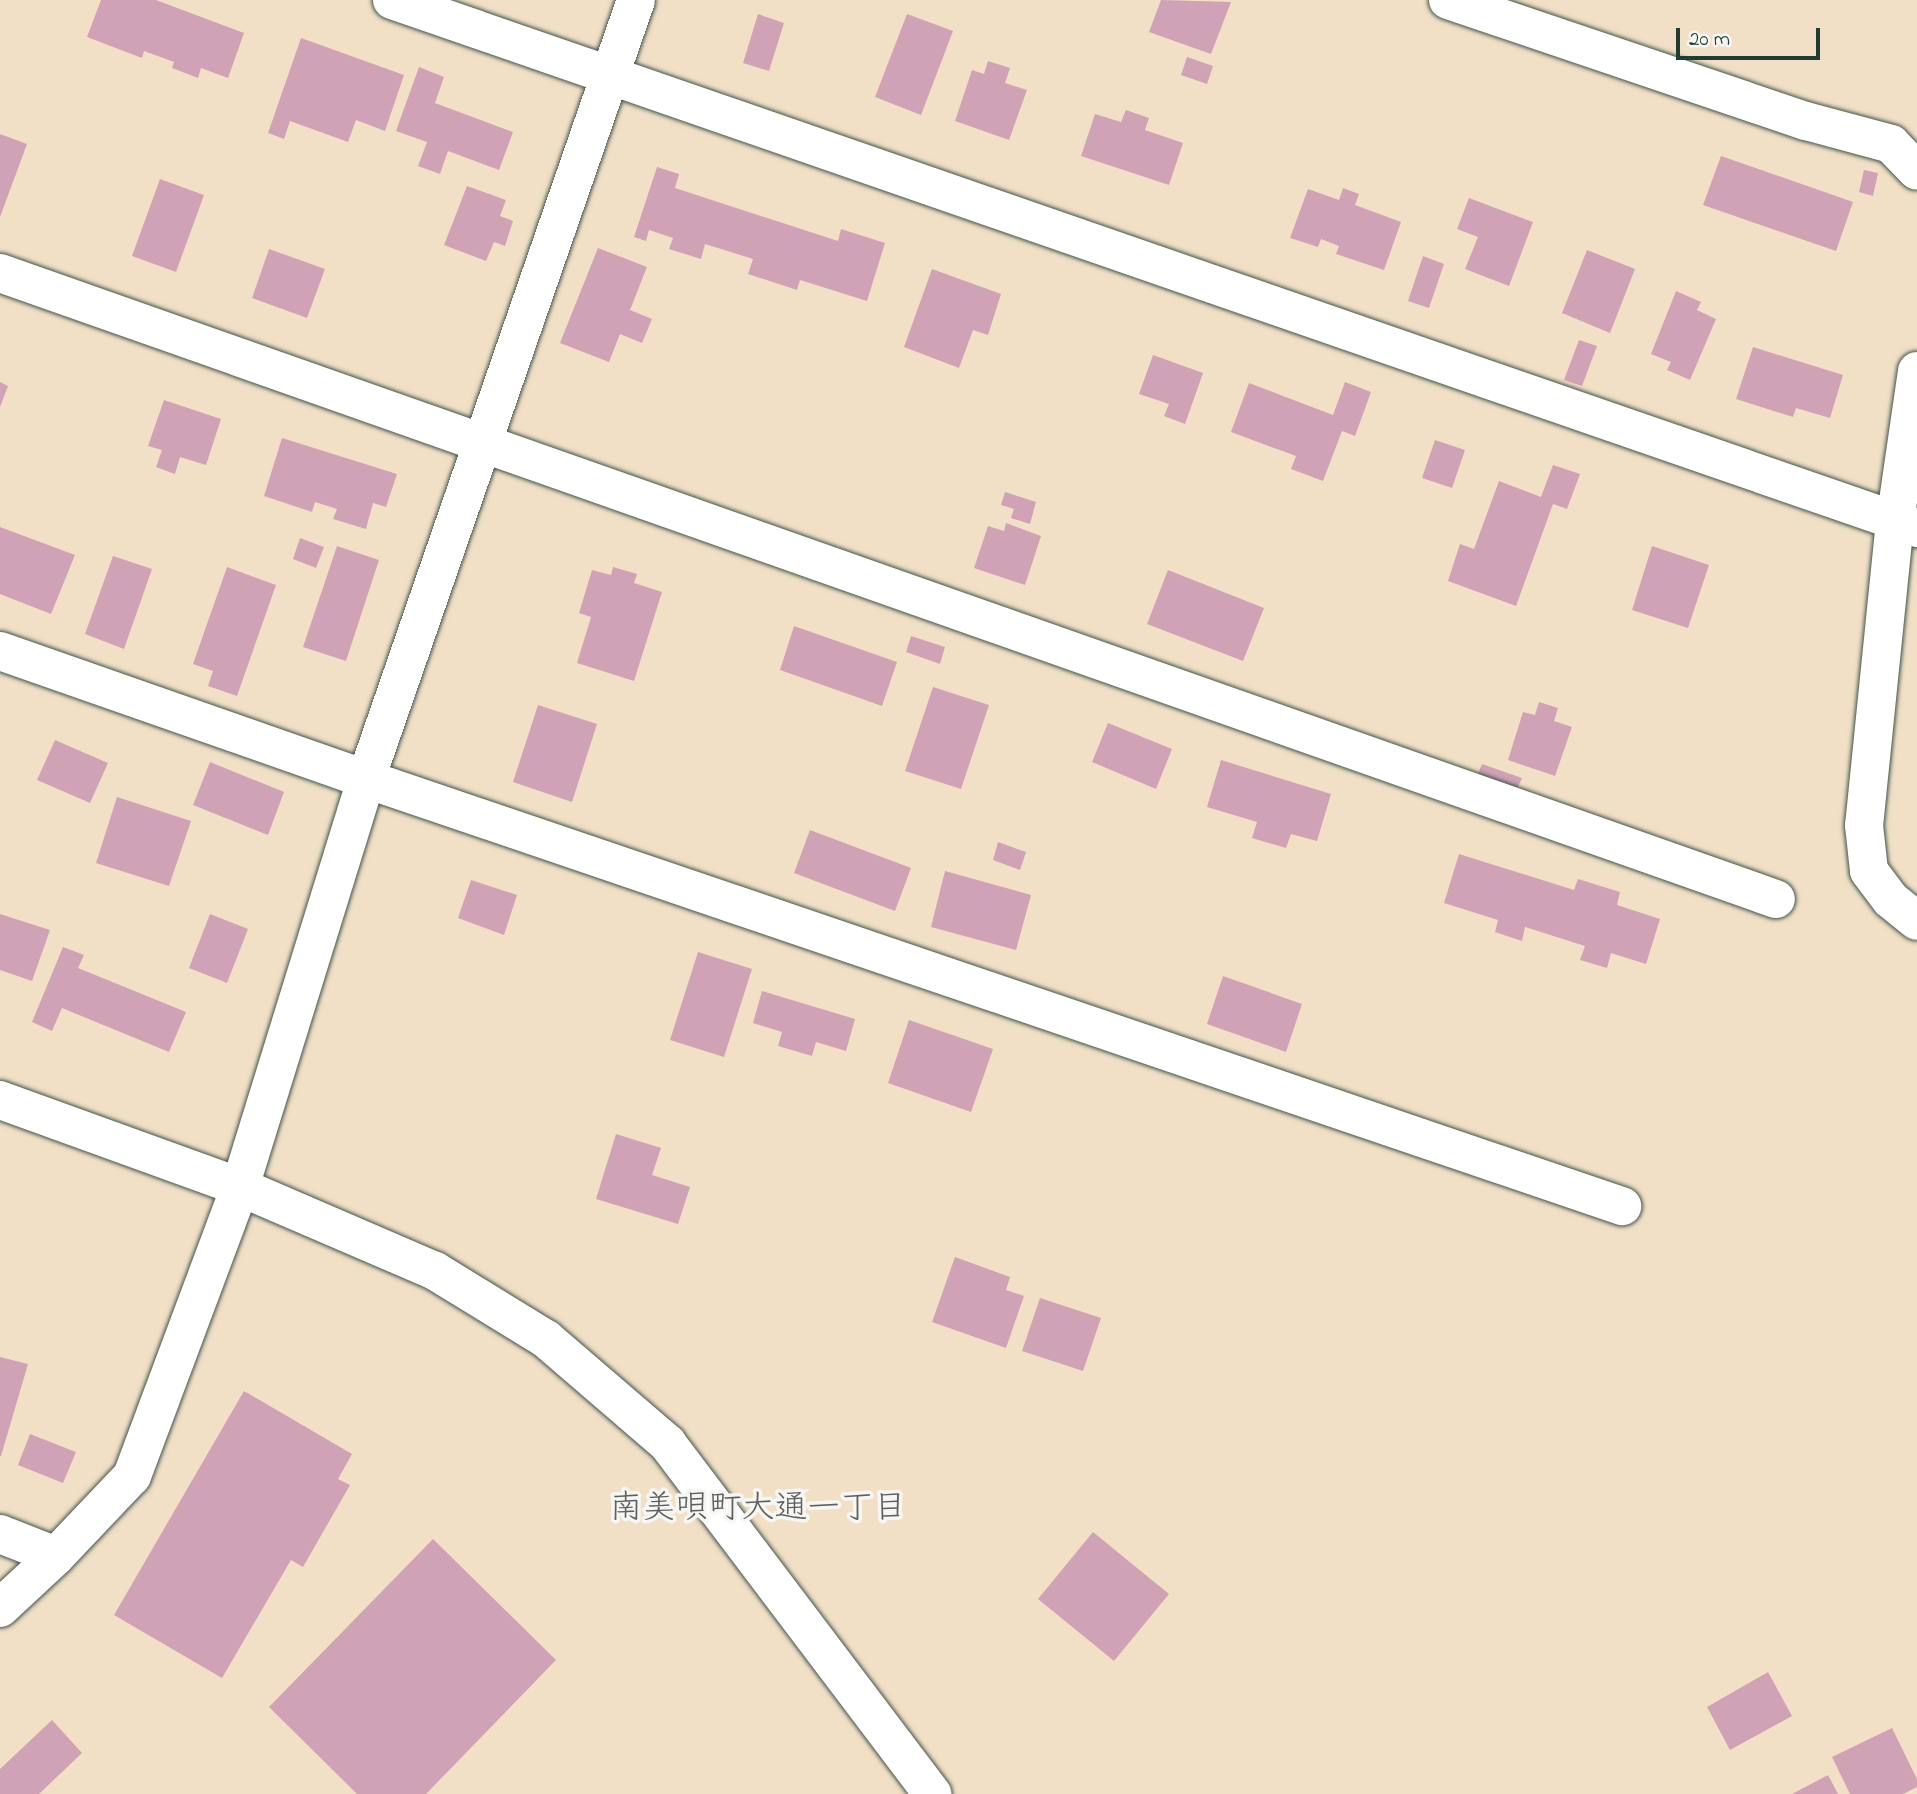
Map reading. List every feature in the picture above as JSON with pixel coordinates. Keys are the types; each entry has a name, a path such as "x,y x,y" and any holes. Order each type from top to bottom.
{"street":[{"path":"392,0 608,78 1906,525"},
{"path":"0,1608 56,1556 132,1476 240,1187 366,779 636,0"},
{"path":"1448,0 1806,121 1891,144 1917,171"},
{"path":"0,273 1776,899"},
{"path":"1917,371 1906,525 1864,825 1869,872 1891,900 1917,921"},
{"path":"0,651 366,779 1622,1206"},
{"path":"0,1100 240,1187 435,1271 546,1339 667,1443 932,1794"},
{"path":"0,1534 56,1556"}],"building":[{"path":"101,0 156,0 244,33 228,78 201,68 198,78 172,68 174,62 144,51 142,58 87,37"},
{"path":"1161,0 1231,2 1211,54 1149,32"},
{"path":"758,14 784,23 769,71 743,63"},
{"path":"907,14 953,31 921,115 875,97"},
{"path":"301,38 404,75 385,131 356,120 348,142 290,121 284,139 268,133"},
{"path":"1187,57 1213,66 1207,84 1181,75"},
{"path":"988,61 1010,68 1005,83 1027,90 1009,140 955,121 972,70 984,74"},
{"path":"419,67 444,77 435,103 513,132 499,170 448,151 440,174 418,166 427,142 396,131"},
{"path":"1126,110 1149,118 1145,130 1183,143 1169,185 1081,156 1095,114 1121,122"},
{"path":"0,134 27,144 0,217"},
{"path":"1721,156 1853,202 1836,251 1703,205"},
{"path":"657,167 679,174 675,188 838,241 841,229 885,243 867,301 800,280 797,290 748,274 753,259 705,244 701,259 669,249 673,238 649,230 646,241 634,237"},
{"path":"1864,170 1878,173 1873,196 1859,192"},
{"path":"160,179 204,195 176,272 132,256"},
{"path":"467,186 506,200 500,216 513,221 505,246 494,242 486,261 444,245"},
{"path":"1343,188 1359,194 1355,205 1401,222 1384,270 1336,254 1339,246 1321,239 1318,247 1290,238 1308,189 1339,200"},
{"path":"1469,198 1533,222 1509,286 1465,269 1478,237 1457,229"},
{"path":"598,248 647,267 630,310 652,319 642,343 620,334 609,362 560,343"},
{"path":"269,249 325,269 307,318 252,298"},
{"path":"1587,250 1635,269 1610,333 1562,313"},
{"path":"1423,256 1444,264 1429,308 1408,301"},
{"path":"932,269 1001,294 988,335 973,330 959,368 904,347"},
{"path":"1676,291 1701,302 1697,310 1716,319 1690,380 1667,370 1671,362 1651,354"},
{"path":"1579,340 1597,346 1582,386 1564,380"},
{"path":"1753,347 1843,375 1830,418 1796,408 1793,417 1736,399"},
{"path":"1153,355 1203,373 1185,424 1164,416 1169,404 1139,394"},
{"path":"0,382 8,386 0,407"},
{"path":"1345,382 1371,392 1355,436 1342,431 1323,481 1291,469 1296,456 1231,432 1249,383 1333,415"},
{"path":"164,400 221,419 206,465 180,457 175,474 156,467 162,450 148,446"},
{"path":"282,438 397,474 386,507 373,503 366,529 333,519 337,509 315,502 312,512 264,496"},
{"path":"1435,440 1465,450 1452,488 1422,478"},
{"path":"1553,465 1580,474 1567,509 1553,504 1516,606 1448,581 1460,544 1474,549 1499,481 1541,497"},
{"path":"1005,492 1036,502 1030,524 1011,518 1014,509 1001,505"},
{"path":"1006,523 1041,536 1025,585 974,568 988,526 1004,531"},
{"path":"0,527 75,555 51,614 0,594"},
{"path":"300,538 324,547 316,568 293,559"},
{"path":"337,546 379,560 346,661 303,647"},
{"path":"1652,546 1709,565 1688,628 1632,610"},
{"path":"113,556 152,569 124,649 85,634"},
{"path":"227,567 276,585 237,696 208,686 213,671 193,664"},
{"path":"613,567 637,574 634,583 662,592 634,681 577,663 591,617 579,613 592,570 611,575"},
{"path":"1168,570 1264,608 1243,661 1147,624"},
{"path":"794,626 897,662 882,706 780,670"},
{"path":"911,636 945,647 940,664 906,652"},
{"path":"933,687 989,705 961,789 905,771"},
{"path":"1539,702 1558,708 1554,721 1572,727 1555,776 1508,760 1523,712 1535,715"},
{"path":"538,705 597,724 572,802 513,782"},
{"path":"1108,723 1172,749 1156,789 1092,762"},
{"path":"55,740 108,763 90,803 37,780"},
{"path":"1221,760 1331,794 1317,841 1291,834 1286,848 1252,838 1257,822 1207,807"},
{"path":"210,762 284,792 268,835 193,805"},
{"path":"1482,764 1522,778 1517,789 1478,774"},
{"path":"117,797 191,821 169,886 96,863"},
{"path":"810,830 911,868 895,911 794,873"},
{"path":"998,842 1026,852 1020,870 993,860"},
{"path":"1459,854 1574,890 1578,879 1620,892 1617,905 1660,919 1646,964 1611,953 1607,968 1580,960 1585,946 1525,927 1522,941 1495,932 1498,920 1444,903"},
{"path":"945,871 1031,895 1016,950 931,927"},
{"path":"471,880 517,895 504,935 458,918"},
{"path":"0,914 50,930 32,981 0,970"},
{"path":"210,914 248,929 227,983 189,968"},
{"path":"63,947 84,955 78,968 186,1012 169,1052 62,1008 52,1031 32,1022"},
{"path":"698,952 752,969 724,1057 670,1040"},
{"path":"1223,976 1302,1004 1286,1052 1207,1024"},
{"path":"762,991 855,1019 846,1051 816,1042 812,1056 778,1046 782,1032 753,1023"},
{"path":"909,1020 993,1049 971,1112 888,1083"},
{"path":"616,1134 661,1148 652,1175 690,1187 678,1224 596,1199"},
{"path":"955,1257 1010,1277 1006,1290 1024,1296 1006,1348 932,1322"},
{"path":"1040,1298 1101,1318 1083,1371 1022,1351"},
{"path":"0,1357 28,1364 1,1456 0,1456"},
{"path":"244,1391 352,1454 338,1479 350,1485 303,1567 291,1560 222,1678 114,1615"},
{"path":"30,1434 76,1452 63,1483 18,1465"},
{"path":"1093,1532 1169,1594 1114,1661 1038,1599"},
{"path":"433,1539 556,1660 426,1794 357,1794 269,1707"},
{"path":"1768,1672 1792,1716 1730,1750 1707,1707"},
{"path":"52,1720 82,1753 39,1794 0,1794 0,1769"},
{"path":"1892,1728 1917,1779 1917,1787 1903,1794 1850,1794 1832,1757"},
{"path":"1828,1775 1838,1794 1792,1794"}],"district":[{"name":"南美唄町大通一丁目","path":"758,1510"}]}
